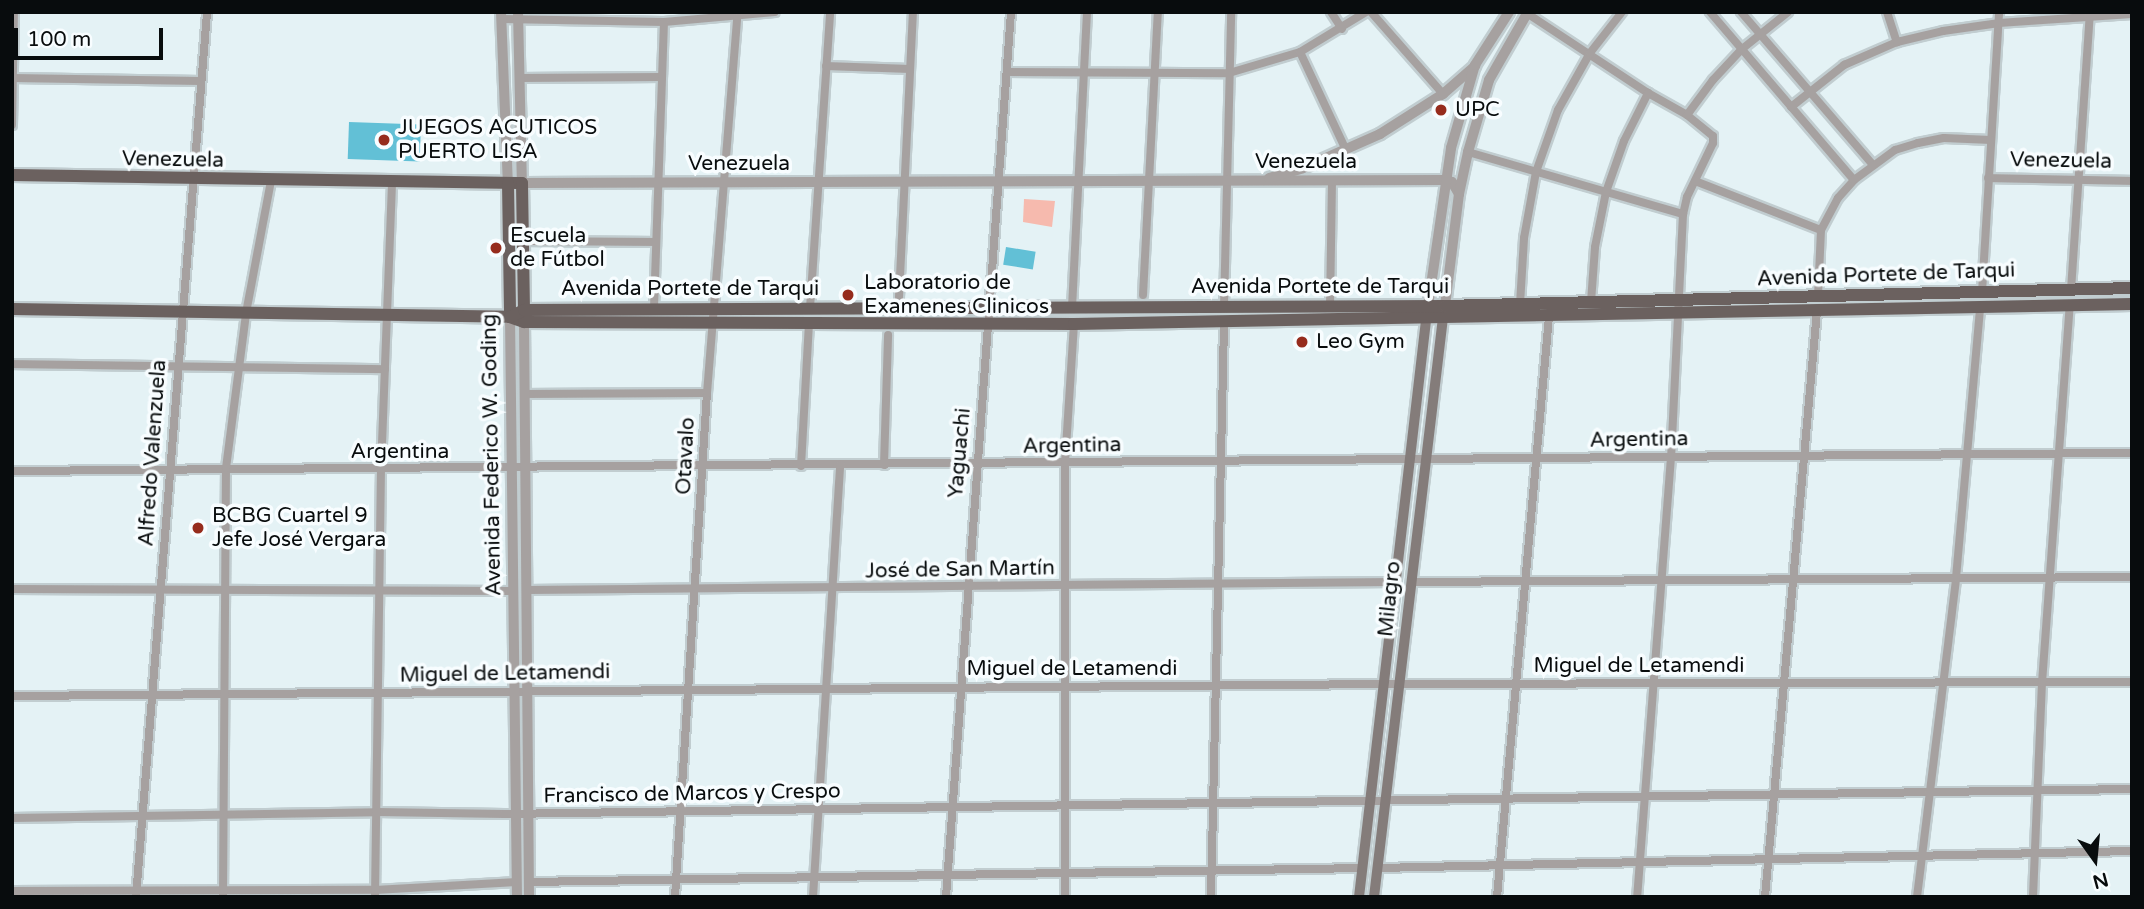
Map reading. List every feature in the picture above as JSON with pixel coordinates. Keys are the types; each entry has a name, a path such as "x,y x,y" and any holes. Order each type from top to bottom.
{"main road":[{"name":"Venezuela","path":"12,175 194,180 515,183"},
{"name":"Avenida Federico W. Goding","path":"515,183 523,241 524,316"},
{"name":"Avenida Federico W. Goding","path":"510,317 515,183"},
{"name":"Avenida Portete de Tarqui","path":"524,316 713,322 1074,324 1426,320 1444,313 1520,304 2132,288"},
{"name":"Avenida Portete de Tarqui","path":"12,309 510,317 654,308 1428,306 1444,313 1549,317 2132,304"},
{"path":"1407,461 1428,306"},
{"name":"Milagro","path":"1374,897 1444,313"},
{"name":"Milagro","path":"1359,897 1407,461"}],"street":[{"path":"12,125 14,12"},
{"name":"Alfredo Valenzuela","path":"137,893 207,12"},
{"path":"501,16 664,22 775,12"},
{"path":"810,307 821,183 830,12"},
{"path":"899,297 913,12"},
{"name":"Yaguachi","path":"946,897 966,587 989,322 1011,12"},
{"path":"1072,308 1087,12"},
{"path":"1143,295 1158,12"},
{"path":"1224,307 1231,12"},
{"path":"1331,12 1342,29"},
{"path":"1007,72 1084,75 1229,73 1300,52 1368,12 1443,94"},
{"path":"1258,181 1346,150 1380,134 1443,94 1475,65 1508,12"},
{"path":"1520,304 1524,238 1536,172 1558,110 1590,53 1622,12"},
{"path":"1710,12 1854,180"},
{"path":"1741,12 1872,164"},
{"path":"1687,115 1713,80 1742,49 1788,12"},
{"path":"1887,12 1897,43"},
{"path":"1982,292 1999,12"},
{"path":"1444,313 1459,194 1468,152 1489,80 1527,13 1648,93 1687,115 1713,136 1713,143 1682,214 1671,457 1647,797 1637,897"},
{"path":"1791,107 1808,90 1844,65 1897,43 1942,30 2090,14 2132,14"},
{"path":"2071,290 2090,14"},
{"name":"Avenida Federico W. Goding","path":"501,16 515,183"},
{"name":"Avenida Federico W. Goding","path":"515,183 519,78 518,16"},
{"name":"Otavalo","path":"675,897 707,393 726,183 737,17"},
{"path":"654,308 664,22"},
{"path":"1300,52 1346,150"},
{"path":"1428,306 1444,180 1475,65"},
{"path":"826,66 910,69"},
{"path":"519,78 662,77"},
{"path":"13,78 201,81"},
{"path":"1591,302 1595,247 1606,192 1624,141 1648,93"},
{"path":"1818,296 1821,230 1838,198 1854,180 1872,164 1895,150 1918,143 1944,138 1991,140"},
{"path":"1468,152 1682,214"},
{"name":"Venezuela","path":"1989,178 2078,182 2132,181"},
{"path":"1444,180 1452,183 1459,194"},
{"name":"Venezuela","path":"515,183 1444,180"},
{"path":"223,894 221,815 225,694 226,468 246,313 271,181"},
{"path":"1330,308 1332,181"},
{"path":"1695,181 1821,230"},
{"path":"375,893 381,470 392,182"},
{"path":"523,241 656,242"},
{"path":"2033,897 2042,682 2070,306"},
{"path":"1917,897 1941,683 1956,578 1980,308"},
{"path":"1765,897 1771,795 1806,455 1817,311"},
{"name":"Avenida Federico W. Goding","path":"524,316 529,897"},
{"name":"Avenida Federico W. Goding","path":"510,317 517,897"},
{"path":"1497,897 1549,317"},
{"path":"801,466 809,322"},
{"path":"1211,897 1224,323"},
{"path":"1065,897 1063,586 1065,463 1074,324"},
{"path":"884,465 888,335"},
{"path":"12,364 385,369"},
{"path":"526,394 707,393"},
{"name":"Argentina","path":"12,471 169,467 381,470 2132,453"},
{"path":"813,897 841,465"},
{"path":"1411,582 2132,577"},
{"name":"José de San Martín","path":"527,590 1394,582"},
{"path":"12,589 513,591"},
{"name":"Miguel de Letamendi","path":"12,696 1384,684 2132,682"},
{"path":"1387,802 2132,789"},
{"name":"Francisco de Marcos y Crespo","path":"12,818 1387,802"},
{"path":"1378,868 2132,851"},
{"path":"529,881 1363,867"},
{"path":"12,891 375,893 517,882"}],"shaded area":[{"path":"1024,199 1055,201 1052,227 1023,222"}],"water":[{"name":"JUEGOS ACUTICOS PUERTO LISA","path":"349,122 421,125 420,161 348,159"},
{"path":"1006,247 1036,252 1033,269 1003,265"}],"place":[{"name":"UPC","path":"1441,110"},
{"name":"JUEGOS ACUTICOS PUERTO LISA","path":"384,140"},
{"name":"Escuela de Fútbol","path":"496,248"},
{"name":"Laboratorio de Examenes Clinicos","path":"848,295"},
{"name":"Leo Gym","path":"1302,342"},
{"name":"BCBG Cuartel 9 Jefe José Vergara","path":"198,528"}]}
